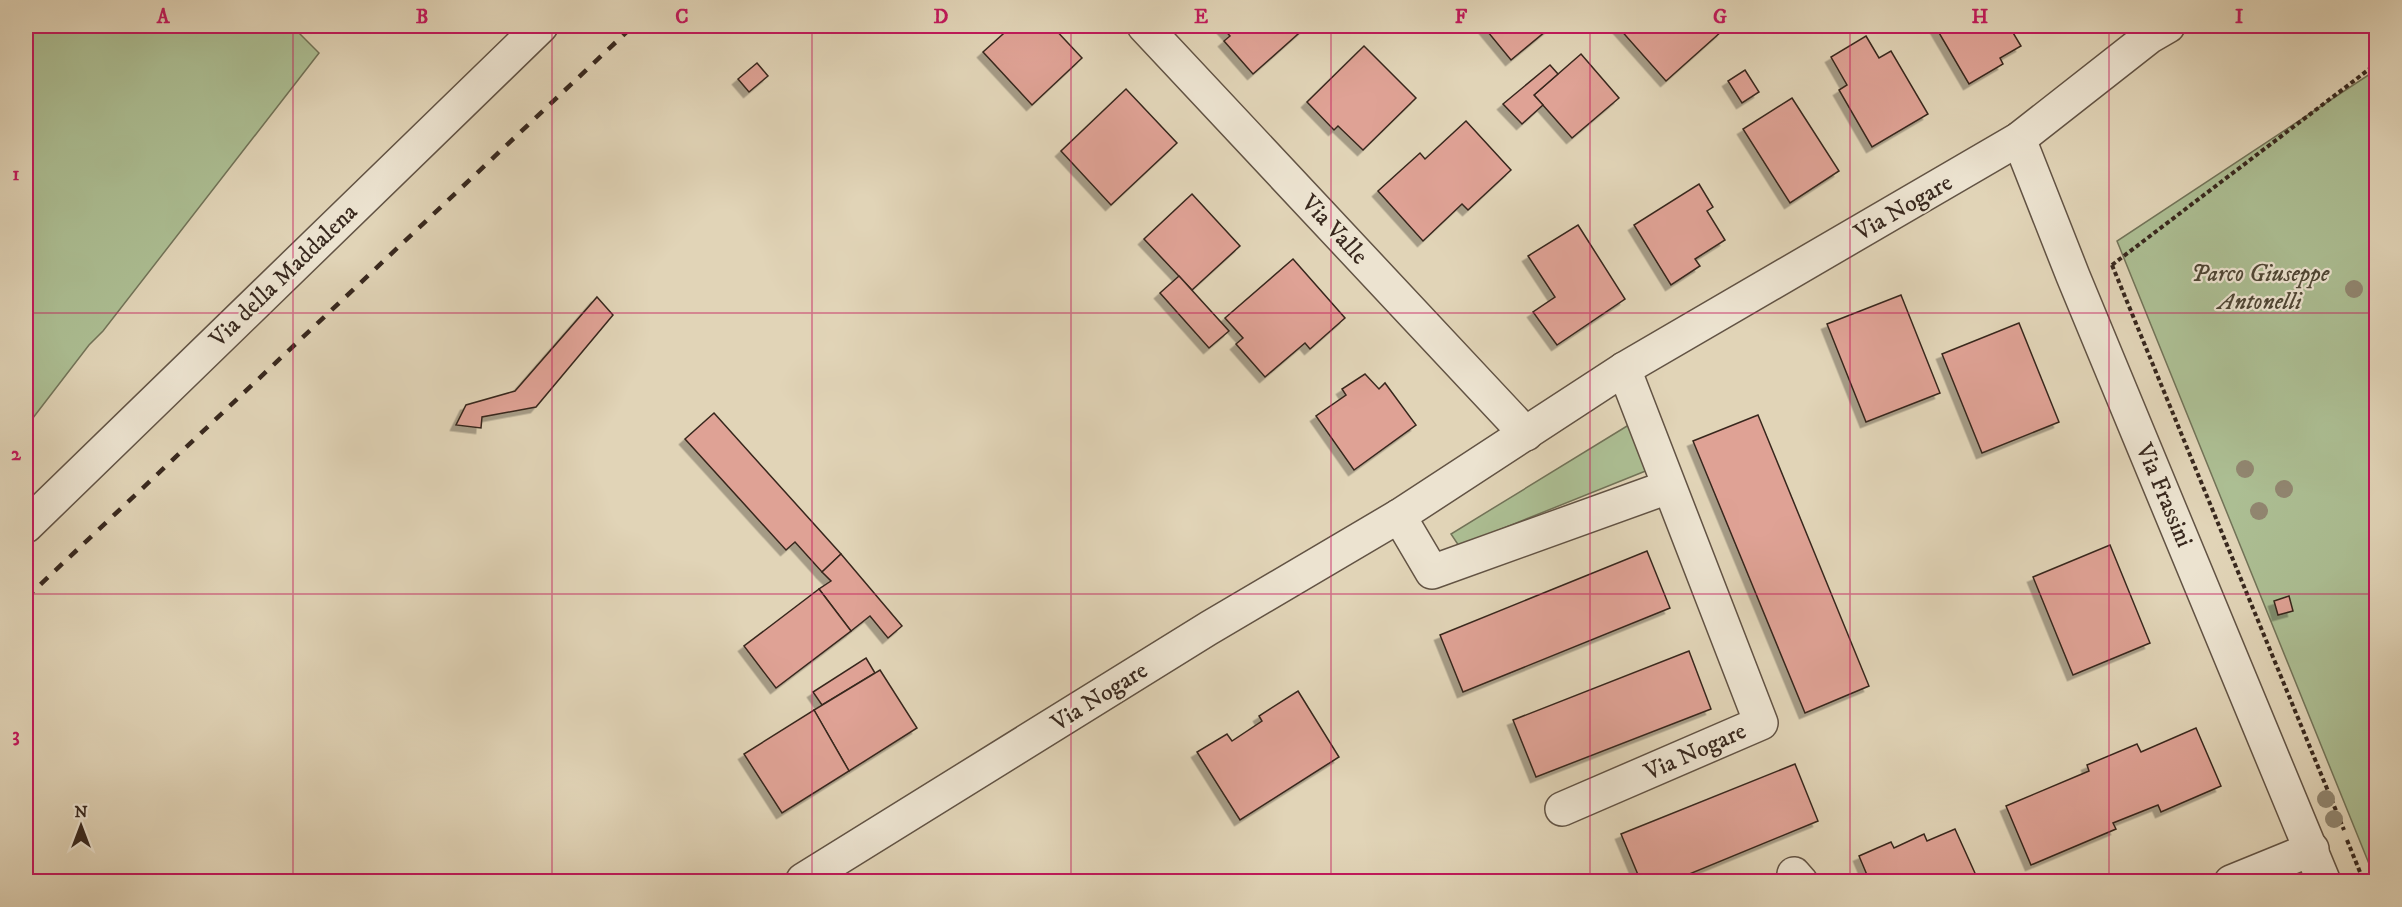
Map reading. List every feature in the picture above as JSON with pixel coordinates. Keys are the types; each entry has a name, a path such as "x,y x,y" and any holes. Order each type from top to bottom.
{"street":[{"name":"Via della Maddalena","path":"26,526 541,26"},
{"name":"Via Valle","path":"1144,26 1526,434"},
{"name":"Via Nogare","path":"803,880 1209,628 1399,516 1623,369 2019,139 2149,37 2168,26"},
{"name":"Via Frassini","path":"2019,139 2073,276 2324,882"},
{"name":"Via Nogare","path":"1562,809 1761,723 1623,369"},
{"path":"1399,516 1432,572 1668,487"},
{"path":"2231,882 2312,849"}],"path":[{"path":"2364,882 2112,265 2376,64"}],"green space":[{"path":"26,26 292,26 319,53 26,427"},
{"name":"Parco Giuseppe Antonelli","path":"2376,70 2376,881 2117,241"},
{"path":"1632,423 1648,470 1459,546 1451,534"}],"building":[{"path":"1012,26 1052,26 1082,58 1032,105 983,52"},
{"path":"1221,26 1307,26 1253,74 1224,41 1230,36"},
{"path":"1483,26 1552,26 1511,60"},
{"path":"1717,26 1722,31 1666,81 1618,27"},
{"path":"1935,26 2009,26 2021,46 2000,58 2003,64 1969,84"},
{"path":"1866,36 1879,58 1891,51 1928,114 1872,147 1839,90 1847,85 1831,57"},
{"path":"1364,46 1416,98 1363,150 1338,126 1334,130 1307,102"},
{"path":"1581,54 1619,98 1572,138 1534,95"},
{"path":"757,63 768,76 749,92 738,79"},
{"path":"1550,65 1558,74 1534,95 1543,105 1522,124 1503,104"},
{"path":"1745,70 1759,92 1742,103 1728,81"},
{"path":"1126,89 1177,143 1111,205 1061,151"},
{"path":"1792,98 1839,171 1790,203 1743,129"},
{"path":"1466,121 1511,170 1468,210 1462,204 1423,241 1378,191 1420,153 1425,159"},
{"path":"1699,184 1713,207 1707,211 1725,240 1695,259 1700,266 1671,285 1634,225"},
{"path":"1192,194 1240,246 1192,290 1144,239"},
{"path":"1578,225 1625,299 1557,345 1533,312 1555,297 1528,256"},
{"path":"1293,259 1345,318 1310,349 1305,343 1265,377 1236,344 1243,338 1225,318"},
{"path":"1179,276 1229,331 1209,348 1160,293"},
{"path":"1901,295 1940,393 1866,422 1827,324"},
{"path":"597,297 613,315 536,407 482,417 481,428 456,425 466,405 515,391"},
{"path":"2019,323 2059,422 1982,453 1942,354"},
{"path":"1365,374 1379,389 1385,383 1416,425 1354,470 1316,416 1346,395 1342,389"},
{"path":"714,413 841,554 822,572 795,542 786,550 685,439"},
{"path":"1758,415 1869,686 1805,713 1693,441"},
{"path":"2110,545 2150,643 2073,675 2033,577"},
{"path":"1647,551 1670,608 1463,692 1440,635"},
{"path":"841,554 902,626 888,638 870,616 851,631 819,589 831,581 822,572"},
{"path":"819,589 851,631 776,688 744,646"},
{"path":"2289,596 2293,611 2278,615 2274,601"},
{"path":"1689,651 1711,709 1536,777 1513,720"},
{"path":"866,658 875,673 822,705 813,692"},
{"path":"880,670 917,728 849,771 814,710"},
{"path":"1298,691 1339,757 1240,820 1197,752 1227,734 1232,741 1262,721 1259,716"},
{"path":"814,710 849,771 782,813 744,754"},
{"path":"2196,728 2221,786 2161,812 2158,805 2113,823 2116,829 2031,865 2006,806 2089,771 2087,765 2137,744 2141,752"},
{"path":"1795,764 1818,821 1670,882 1641,882 1621,834"},
{"path":"1955,829 1979,882 1870,882 1859,856 1891,842 1894,848 1924,834 1927,841"}],"railway":[{"path":"26,598 633,26"}]}
